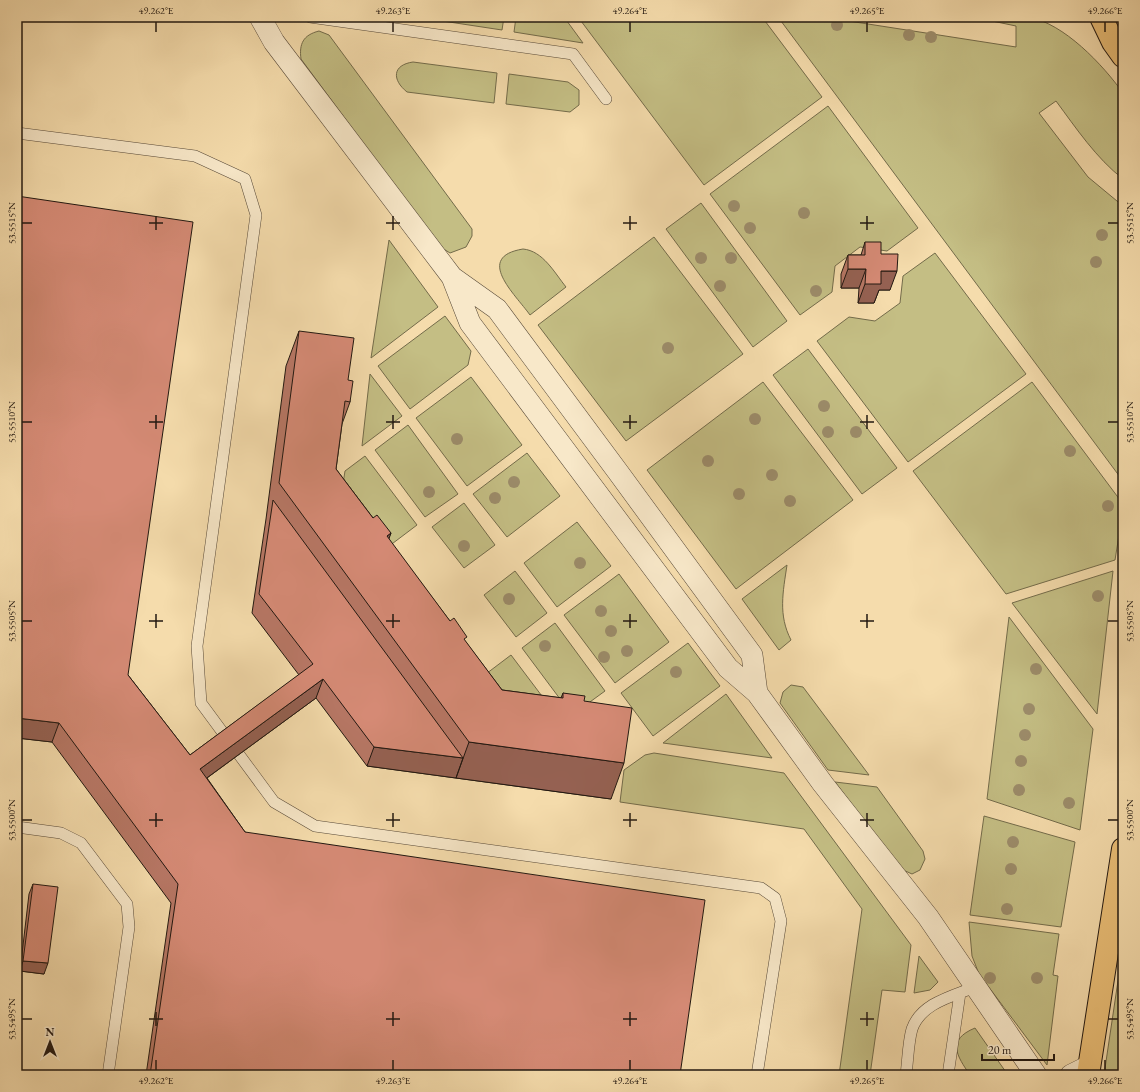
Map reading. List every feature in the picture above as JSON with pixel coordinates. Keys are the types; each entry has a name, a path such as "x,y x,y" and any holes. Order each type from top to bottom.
{"main road":[{"path":"1101,17 1113,42 1123,56"},
{"path":"1083,1072 1123,849"}],"street":[{"path":"260,17 274,42 452,277 470,323 728,668 757,694 823,784 928,917 968,990 1031,1068 1050,1075"},
{"path":"452,277 497,309 752,655 757,694"}],"lane":[{"path":"310,17 573,54 606,99"},
{"path":"17,133 195,156 245,179 256,215 197,646 201,704 274,802 315,826 761,888 775,898 781,921 757,1075"},
{"path":"17,827 61,833 81,843 127,904 129,926 108,1075"},
{"path":"906,1075 912,1029 919,1016 931,1005 968,990"},
{"path":"948,1075 968,990"}],"shaded area":[{"path":"416,17 504,17 502,30"},
{"path":"516,17 564,17 583,43 514,32"},
{"path":"578,17 762,17 822,97 704,185"},
{"path":"778,17 823,17 1016,47 1016,26 973,17 1028,17 1055,27 1069,36 1094,58 1115,82 1123,93 1123,179 1095,152 1056,101 1039,113 1088,177 1123,206 1123,481"},
{"path":"319,31 329,35 472,229 472,236 466,247 450,253 439,246 301,59 303,41 309,35"},
{"path":"413,62 497,73 494,103 407,92 399,83 396,74 401,66"},
{"path":"509,74 568,82 579,90 579,105 570,112 506,104"},
{"path":"828,106 918,228 887,251 860,247 835,266 832,292 800,315 710,194"},
{"path":"701,203 787,321 753,347 666,229"},
{"path":"654,237 743,354 626,441 538,325"},
{"path":"389,240 438,307 371,358"},
{"path":"523,249 536,254 548,263 566,287 530,315 508,287 502,277 500,268 501,260 509,253"},
{"path":"935,253 1026,374 908,462 817,341 849,317 875,321 900,303 903,276"},
{"path":"445,316 471,351 468,365 410,409 378,366"},
{"path":"808,349 897,468 862,494 773,375"},
{"path":"370,374 402,416 362,446"},
{"path":"471,377 522,445 467,486 416,418"},
{"path":"763,382 853,500 736,589 647,470"},
{"path":"1032,382 1123,504 1123,510 1115,560 1006,594 913,471"},
{"path":"408,425 458,494 425,517 375,450"},
{"path":"527,453 560,496 507,537 473,494"},
{"path":"365,456 417,525 372,559 338,515 345,471"},
{"path":"464,503 495,545 464,568 432,527"},
{"path":"577,522 611,566 557,607 524,563"},
{"path":"787,565 783,594 783,612 784,622 791,640 779,650 742,599"},
{"path":"515,571 547,613 516,637 484,595"},
{"path":"1113,571 1097,714 1012,603"},
{"path":"619,574 669,642 615,683 564,615"},
{"path":"1009,617 1093,729 1080,830 987,799"},
{"path":"555,623 605,691 572,715 522,648"},
{"path":"688,643 720,686 653,736 621,693"},
{"path":"511,655 563,724 466,689"},
{"path":"791,685 803,687 869,775 828,770 780,703 783,692"},
{"path":"726,694 772,758 663,743"},
{"path":"654,753 784,773 911,945 905,992 882,990 870,1075 839,1075 862,909 804,829 620,802 624,770 645,755"},
{"path":"835,782 877,787 923,851 925,859 920,870 912,874 901,869"},
{"path":"984,816 1075,842 1061,927 970,915"},
{"path":"969,922 1059,934 1053,975 1058,976 1047,1065 979,974 972,956"},
{"path":"1123,947 1123,1041 1118,1075 1104,1075"},
{"path":"919,956 938,982 930,990 914,993"},
{"path":"975,1028 1008,1075 970,1075 958,1055 957,1043 966,1033"}],"building":[{"path":"17,196 193,222 128,675 190,755 313,664 259,594 273,500 463,758 374,747 323,679 200,769 245,832 705,900 680,1075 150,1075 178,884 59,723 17,718"},
{"path":"865,242 881,242 881,254 898,254 897,271 881,271 881,284 865,284 866,269 848,269 848,255 865,255"},
{"path":"299,331 354,338 348,380 353,381 350,402 345,401 336,469 373,518 377,515 391,533 387,536 450,621 454,618 467,637 464,639 502,690 563,698 563,693 585,696 584,701 632,708 624,763 469,742 279,483"},
{"path":"33,884 58,887 48,963 23,961"}]}
